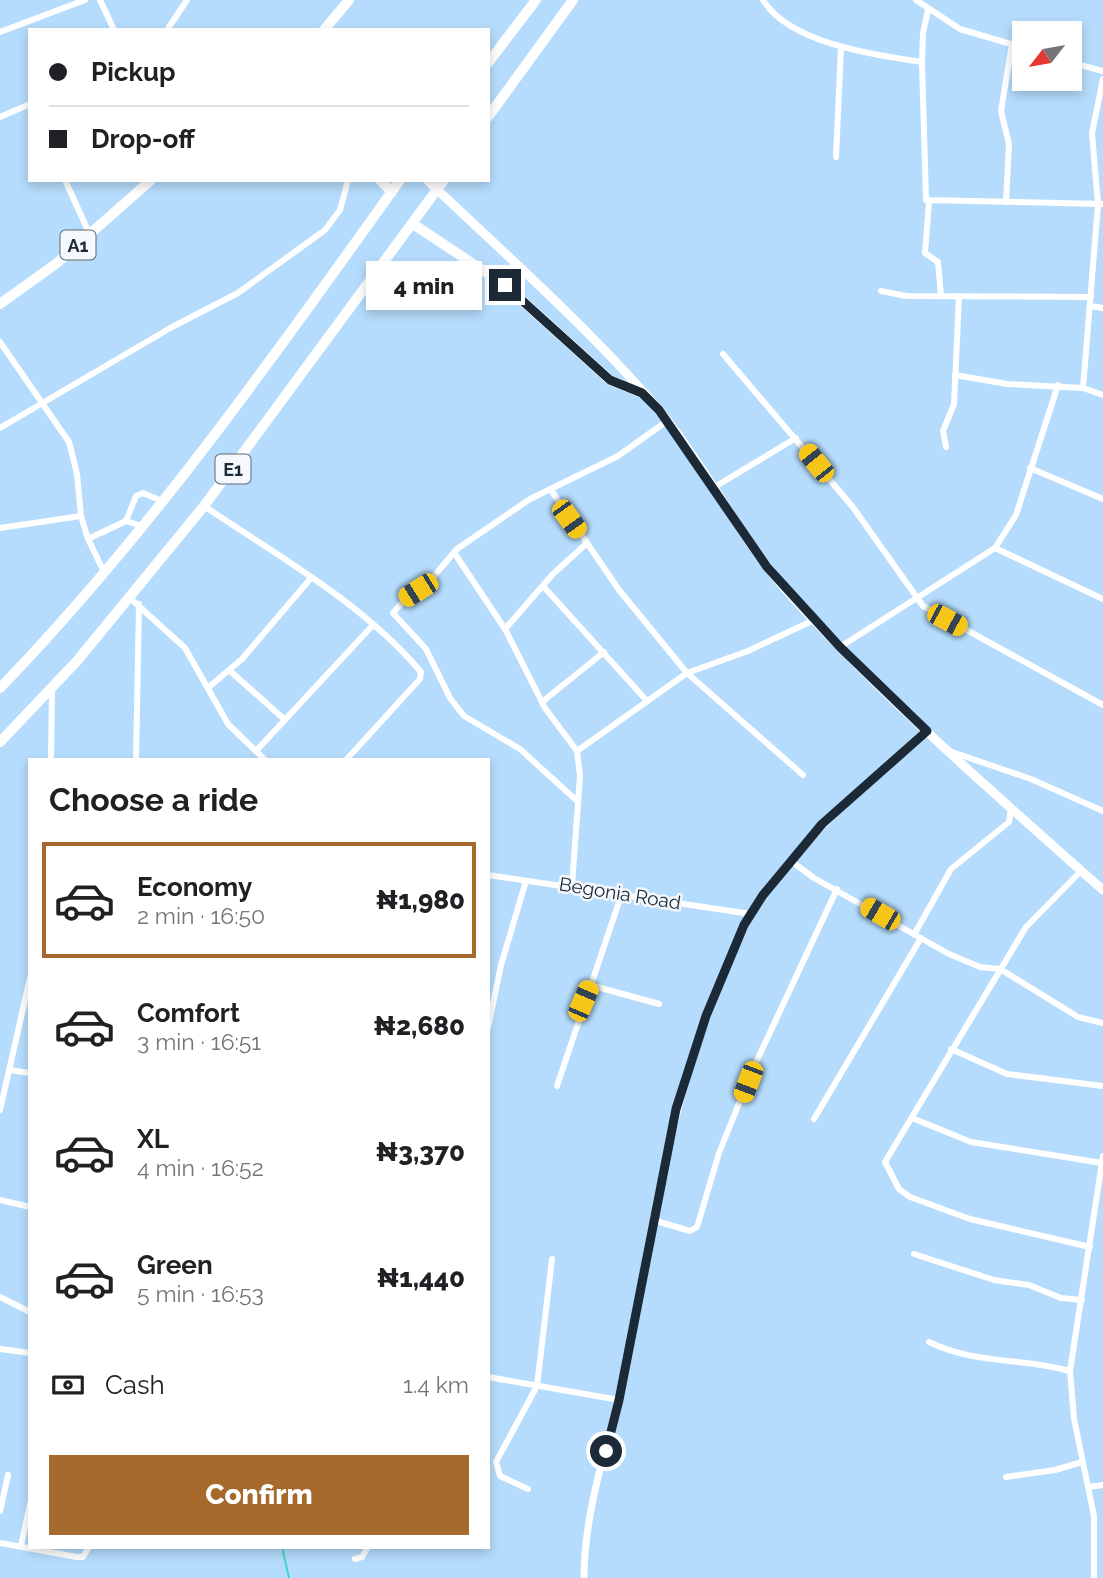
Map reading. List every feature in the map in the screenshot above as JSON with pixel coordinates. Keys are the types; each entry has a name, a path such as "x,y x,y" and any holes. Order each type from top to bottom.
{"highway":[{"path":"325,28 339,4 349,0"},
{"path":"490,60 536,0"},
{"path":"490,114 573,0"},
{"name":"A1","path":"0,304 90,235 149,182"},
{"path":"382,182 392,192"},
{"name":"E1","path":"0,688 105,574 399,182"},
{"name":"E1","path":"0,742 135,601 443,182"},
{"path":"413,225 505,285 610,380 642,393"}],"main road":[{"path":"429,182 570,316 667,421 767,567 814,620 927,731 1103,890"}],"street":[{"path":"0,32 85,0"},
{"path":"100,0 112,28"},
{"path":"168,28 187,0"},
{"path":"763,0 793,26 841,48 922,62"},
{"path":"916,0 960,29 1012,44 1001,111 1009,144 1006,201"},
{"path":"928,10 923,33 922,62 924,194 929,202 925,253 937,262 941,296"},
{"path":"836,157 841,48"},
{"path":"1082,65 1103,71"},
{"path":"1083,388 1101,204 1092,133 1103,79"},
{"path":"0,117 28,105"},
{"path":"66,182 90,235"},
{"path":"0,428 173,327 239,293 325,230 340,210 347,182"},
{"path":"929,202 1101,204"},
{"path":"881,291 906,296 1091,297"},
{"path":"946,447 943,431 954,404 959,296"},
{"path":"1090,306 1103,308"},
{"path":"0,342 73,452 81,516 88,539 105,574"},
{"path":"723,354 860,517 899,570 915,598 929,610 1103,705"},
{"path":"955,375 1007,384 1083,388 1103,395"},
{"path":"840,647 995,548 1016,515 1058,385"},
{"path":"576,800 520,749 464,716 450,698 426,649 394,617 395,608 429,582 457,550 530,499 618,456 667,421"},
{"path":"713,488 796,438"},
{"path":"1030,468 1103,499"},
{"path":"551,490 618,590 687,673 803,775"},
{"path":"126,522 139,494 162,501"},
{"path":"204,506 373,625 405,653 421,674 348,758"},
{"path":"0,528 81,516"},
{"path":"88,539 126,522 142,526"},
{"path":"505,629 543,586 587,543"},
{"path":"995,548 1103,599"},
{"path":"455,554 505,629 542,702 577,751 580,776 576,800 572,885"},
{"path":"209,687 230,671 311,579"},
{"path":"543,586 647,701"},
{"path":"135,601 184,648 228,724 263,758"},
{"path":"135,601 136,758"},
{"path":"577,751 687,673 748,651 814,620"},
{"path":"256,751 373,625"},
{"path":"542,702 604,652"},
{"path":"230,671 284,719"},
{"path":"51,758 52,688"},
{"path":"584,1578 593,1502 619,1400 676,1109 706,1016 751,914 792,861 822,824 927,731"},
{"path":"949,751 1031,779 1103,811"},
{"path":"814,1119 918,936 944,877 962,858 1009,822 1011,808"},
{"path":"792,861 918,936 970,963 1000,969 1078,1017 1103,1023"},
{"path":"1081,871 1026,927 886,1162 904,1194 970,1219 1090,1247"},
{"name":"Begonia Road","path":"490,875 572,885 751,914"},
{"path":"490,1018 501,965 526,881"},
{"path":"653,1220 690,1231 697,1227 719,1153 752,1071 838,889"},
{"path":"557,1086 622,893"},
{"path":"590,985 659,1004"},
{"path":"0,1110 28,987"},
{"path":"951,1049 1007,1074 1103,1086"},
{"path":"9,1070 28,1073"},
{"path":"912,1118 971,1142 1102,1163"},
{"path":"1094,1578 1094,1516 1082,1462 1070,1371 1103,1156"},
{"path":"0,1200 28,1207"},
{"path":"1094,1224 1103,1224"},
{"path":"914,1254 994,1280 1030,1285 1061,1298 1082,1300"},
{"path":"528,1489 500,1476 496,1462 537,1386 552,1259"},
{"path":"0,1297 28,1311"},
{"path":"929,1342 976,1359 1042,1364 1070,1371"},
{"path":"0,1349 28,1353"},
{"path":"490,1377 619,1400"},
{"path":"1006,1476 1063,1469 1082,1462"},
{"path":"0,1511 8,1475"},
{"path":"1089,1487 1103,1485"},
{"path":"21,1546 28,1513"},
{"path":"0,1543 28,1547"},
{"path":"38,1549 83,1557 88,1549"},
{"path":"355,1559 362,1557 367,1549"}],"waterway":[{"path":"282,1549 289,1578"}],"route":[{"path":"505,285 610,380 642,393 659,410 767,567 840,647 927,731 822,824 763,895 744,925 706,1016 676,1109 619,1400 606,1451"}]}
